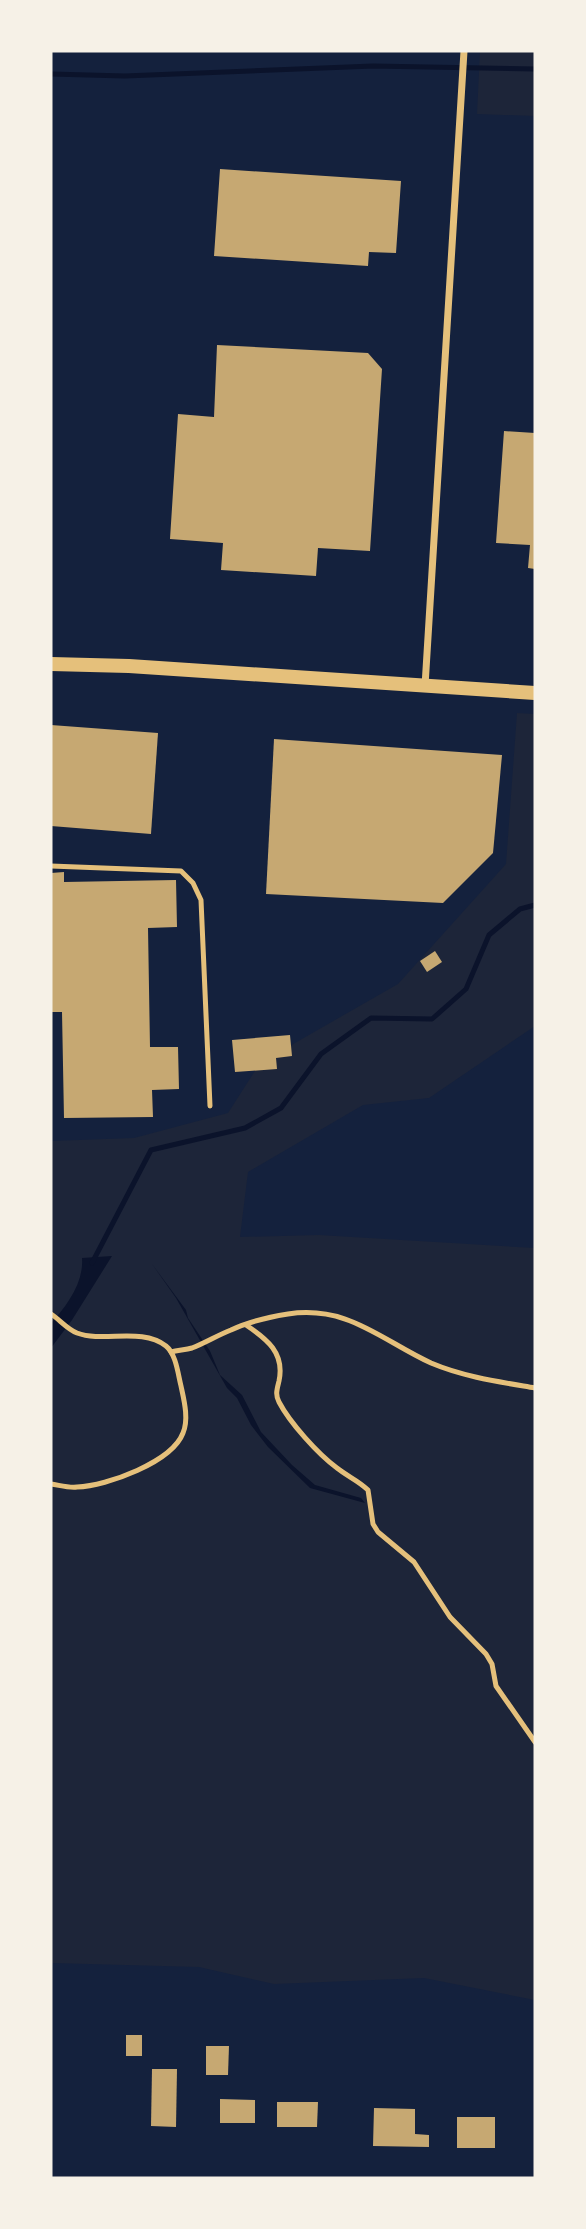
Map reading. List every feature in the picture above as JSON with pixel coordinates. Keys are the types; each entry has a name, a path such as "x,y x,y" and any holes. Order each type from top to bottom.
{"main road":[{"path":"51,664 129,666 535,693"}],"street":[{"path":"425,686 464,51"}],"lane":[{"path":"51,866 181,871 193,883 201,900 211,1106"},
{"path":"171,1352 193,1347 246,1325 288,1314 333,1315 362,1325 445,1368 493,1381 535,1388"},
{"path":"51,1484 76,1488 108,1481 158,1460 175,1448 184,1432 185,1416 184,1399 171,1352 165,1345 152,1340 74,1332 52,1315"},
{"path":"246,1325 272,1345 278,1355 281,1367 276,1394 283,1408 299,1430 336,1467 368,1490 373,1524 378,1532 414,1562 450,1617 486,1654 492,1664 496,1686 535,1742"}],"shaded area":[{"path":"480,51 535,51 535,116 477,114"},
{"path":"517,713 535,714 535,1026 429,1098 363,1105 248,1172 240,1237 319,1235 535,1248 535,2000 424,1978 274,1984 199,1967 51,1963 51,1141 134,1138 228,1113 260,1063 398,984 506,864"},
{"path":"112,1256 51,1348 51,1323 77,1285 82,1258"},
{"path":"152,1264 186,1310 188,1318 210,1351 220,1375 242,1395 261,1432 315,1485 361,1498 365,1503 310,1488 268,1447 251,1425 237,1398 227,1388 176,1298"}],"building":[{"path":"220,169 401,181 396,253 369,252 368,266 214,256"},
{"path":"217,345 368,353 382,369 370,551 318,548 316,576 221,570 223,543 170,539 178,414 214,417"},
{"path":"504,431 535,433 535,569 528,568 530,545 496,543"},
{"path":"51,725 158,733 151,834 51,826"},
{"path":"274,739 502,755 493,853 443,903 266,894"},
{"path":"64,872 64,882 176,880 177,927 148,928 150,1047 178,1047 179,1089 152,1090 153,1117 64,1118 62,1012 51,1012 51,873"},
{"path":"435,951 442,962 427,972 420,961"},
{"path":"290,1035 292,1056 276,1058 277,1069 235,1072 232,1040"},
{"path":"126,2035 142,2035 142,2056 126,2056"},
{"path":"206,2046 229,2046 228,2075 206,2075"},
{"path":"152,2069 177,2069 176,2127 151,2126"},
{"path":"220,2099 255,2100 255,2123 220,2123"},
{"path":"277,2102 318,2102 317,2127 277,2127"},
{"path":"374,2108 415,2109 415,2134 429,2135 429,2147 373,2146"},
{"path":"457,2117 495,2117 495,2148 457,2148"}],"waterway":[{"path":"51,74 125,76 373,66 535,69"},
{"path":"92,1263 151,1150 245,1128 281,1108 321,1054 371,1018 432,1019 466,989 489,935 520,909 535,905"}]}
